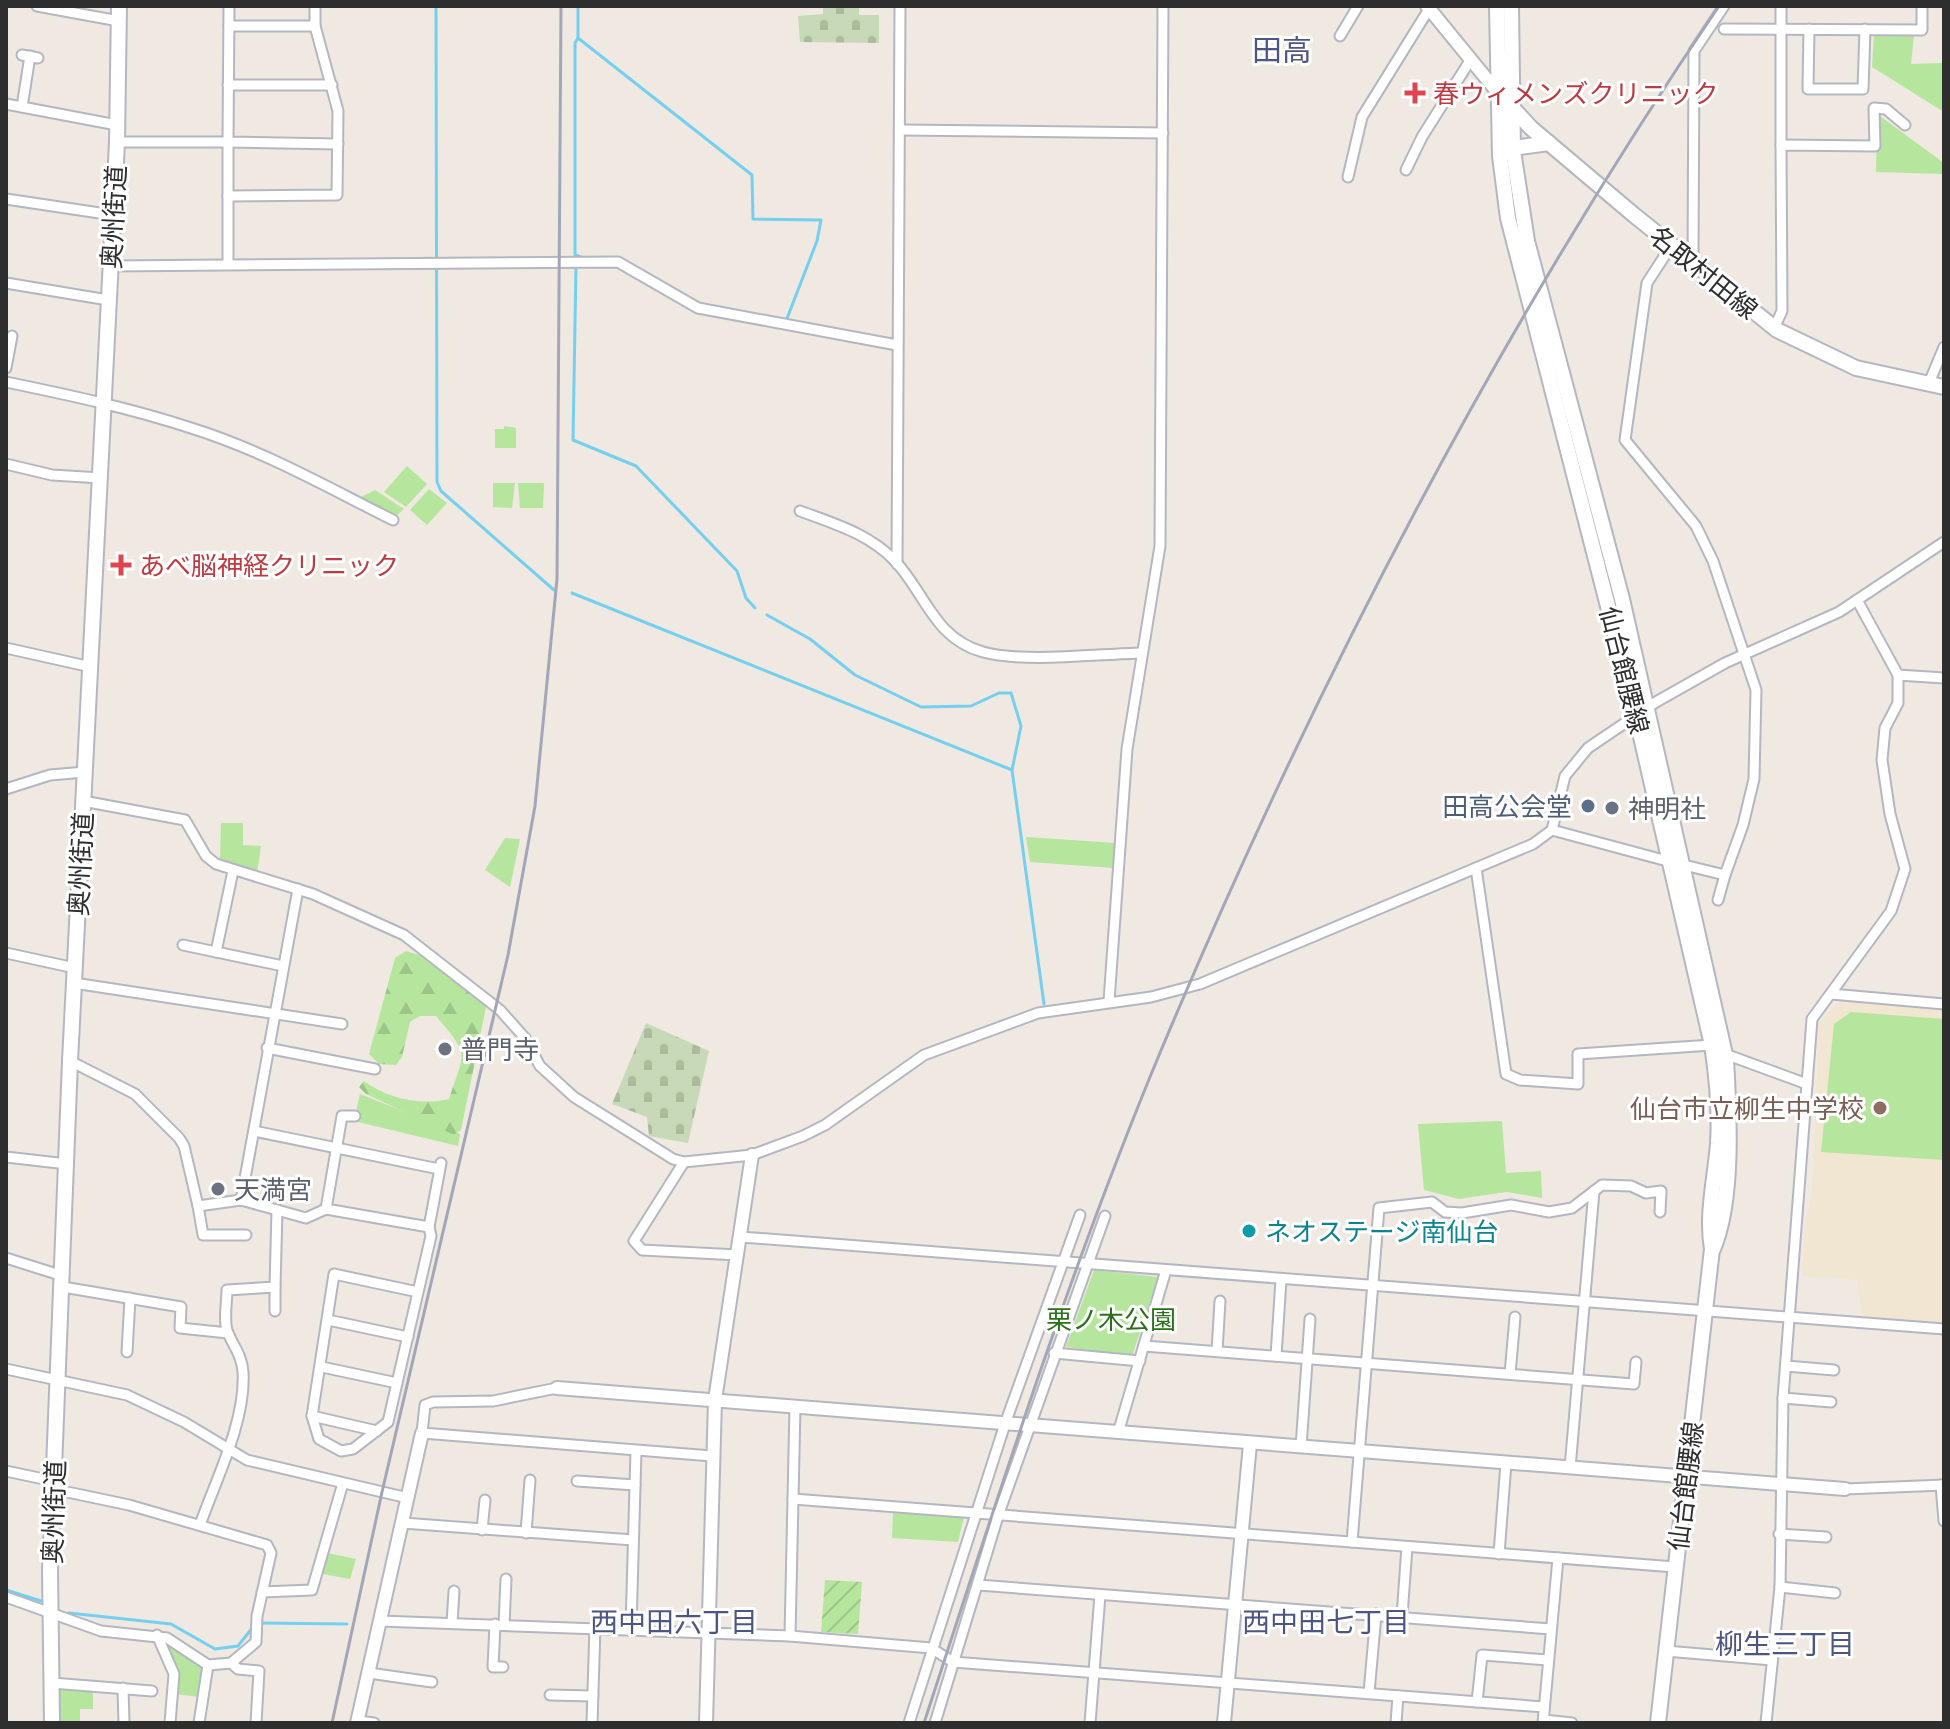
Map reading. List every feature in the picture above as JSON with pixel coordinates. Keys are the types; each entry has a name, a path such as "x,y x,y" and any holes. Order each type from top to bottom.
{"main road":[{"name":"仙台館腰線","path":"1497,6 1500,156 1508,218 1642,711"},
{"name":"仙台館腰線","path":"1511,6 1513,148 1527,241 1725,1054 1729,1129 1720,1233 1712,1249"},
{"name":"奥州街道","path":"52,1723 53,1485 70,1061 117,142 119,14"},
{"name":"名取村田線","path":"1499,94 1549,143 1774,328 1834,360 1886,376 1936,385"},
{"path":"1513,148 1549,143"},
{"name":"仙台館腰線","path":"1658,1723 1712,1249 1709,1231 1718,1114 1712,1045 1678,864"}],"street":[{"path":"37,6 119,14"},
{"path":"228,264 229,6"},
{"path":"228,196 337,195 338,111 315,26 315,6"},
{"path":"897,564 900,6"},
{"path":"1109,1001 1127,749 1160,546 1163,6"},
{"path":"1340,36 1358,6"},
{"path":"1693,263 1694,51 1724,6"},
{"path":"1774,328 1782,311 1781,6"},
{"path":"1724,29 1922,30 1922,6"},
{"path":"1348,177 1362,117 1428,7 1499,94"},
{"path":"229,26 315,26"},
{"path":"1809,29 1808,89 1863,89 1865,29"},
{"path":"22,107 30,56"},
{"path":"1406,170 1422,137 1471,59"},
{"path":"228,85 332,85"},
{"path":"6,104 117,125"},
{"path":"1781,145 1875,146 1874,108 1886,109 1905,125"},
{"path":"900,130 1163,133"},
{"path":"117,142 338,144"},
{"path":"6,199 113,215"},
{"path":"1671,246 1647,283 1625,440 1696,526 1756,690 1756,755 1743,825 1718,900"},
{"path":"110,266 618,262 698,308 897,345"},
{"path":"6,283 108,300"},
{"path":"6,368 12,336"},
{"path":"1936,385 1944,347"},
{"path":"6,382 103,402 194,429 283,464 393,520"},
{"path":"6,464 52,475 101,478"},
{"path":"800,511 865,536 897,564 944,630 984,653 1017,656 1141,653"},
{"path":"83,801 185,820 206,856 233,871 298,889 404,935 500,1010 525,1038 540,1066 574,1097 673,1159 684,1162 752,1155 825,1125 924,1055 1038,1013 1151,997 1200,984 1524,849 1552,830 1561,786 1572,765 1588,748 1642,711 1745,653 1839,612 1944,542"},
{"path":"1766,1723 1780,1587 1779,1484 1783,1398 1803,1083 1812,1019 1885,920 1903,882 1903,856 1890,814 1882,760 1885,728 1898,703 1898,675 1857,600"},
{"path":"6,648 91,667"},
{"path":"1898,675 1944,678"},
{"path":"6,789 50,775 85,772"},
{"path":"1552,830 1725,875"},
{"path":"1476,868 1506,1074 1520,1080 1578,1084 1578,1054 1712,1045"},
{"path":"216,952 233,871"},
{"path":"241,1200 273,1012 298,889"},
{"path":"183,945 283,966"},
{"path":"6,953 75,976 342,1024"},
{"path":"1831,994 1944,1004"},
{"path":"267,1048 375,1069"},
{"path":"1725,1054 1803,1083"},
{"path":"70,1061 135,1094 179,1138 184,1146 203,1235 246,1235"},
{"path":"326,1209 342,1116 355,1116"},
{"path":"254,1131 440,1166 429,1227 431,1236 388,1422 353,1449 341,1451 319,1439 312,1416 334,1274 418,1292"},
{"path":"706,1723 715,1400 752,1155"},
{"path":"6,1157 67,1164"},
{"path":"684,1162 634,1241 642,1250 738,1255"},
{"path":"1352,1542 1379,1208 1432,1202 1445,1212 1511,1205 1549,1212 1572,1208 1602,1185 1631,1186 1646,1193 1661,1191 1660,1212"},
{"path":"1570,1468 1594,1191"},
{"path":"198,1206 241,1200 306,1218 326,1209 429,1227"},
{"path":"275,1311 277,1210"},
{"path":"909,1723 1005,1424 1080,1215"},
{"path":"935,1723 999,1513 1105,1216"},
{"path":"741,1237 1944,1329"},
{"path":"6,1258 63,1281 181,1307 180,1328 228,1333"},
{"path":"1118,1433 1166,1270"},
{"path":"1276,1356 1281,1280"},
{"path":"200,1525 227,1447 235,1434 243,1372 239,1350 228,1333 227,1290 275,1287"},
{"path":"127,1352 130,1298"},
{"path":"1217,1351 1220,1301"},
{"path":"1510,1374 1515,1317"},
{"path":"1301,1447 1310,1319"},
{"path":"328,1320 408,1337"},
{"path":"1144,1346 1634,1384 1636,1362"},
{"path":"1054,1353 1140,1361"},
{"path":"1786,1366 1834,1370"},
{"path":"322,1367 397,1383"},
{"path":"6,1369 127,1395 247,1460 408,1498"},
{"path":"374,1723 358,1722 403,1523 425,1405 433,1402 493,1401 557,1388 1845,1489 1942,1485 1944,1521"},
{"path":"1783,1398 1831,1402"},
{"path":"790,1636 795,1407"},
{"path":"312,1416 377,1431"},
{"path":"422,1433 712,1456"},
{"path":"1224,1723 1250,1444"},
{"path":"631,1628 636,1451"},
{"path":"1499,1554 1506,1463"},
{"path":"6,1471 267,1545 271,1553 257,1621 256,1642 231,1663 208,1665 157,1635 101,1631 6,1597"},
{"path":"526,1533 530,1480"},
{"path":"577,1481 635,1485"},
{"path":"262,1592 312,1590 343,1483"},
{"path":"793,1499 1675,1567"},
{"path":"482,1530 485,1500"},
{"path":"403,1523 633,1540"},
{"path":"1779,1534 1826,1537"},
{"path":"1402,1616 1407,1547"},
{"path":"1558,1558 1544,1721 1572,1723"},
{"path":"503,1667 493,1667 506,1579"},
{"path":"978,1585 1551,1629"},
{"path":"1780,1587 1835,1593"},
{"path":"452,1623 454,1591"},
{"path":"1090,1723 1100,1595"},
{"path":"1369,1693 1376,1614"},
{"path":"380,1621 790,1636 931,1648 953,1662 1544,1707"},
{"path":"592,1723 595,1627"},
{"path":"157,1635 174,1674 170,1723"},
{"path":"1666,1651 1772,1660"},
{"path":"1477,1702 1482,1655 1548,1660"},
{"path":"231,1663 238,1669 259,1671 256,1723"},
{"path":"199,1723 208,1665"},
{"path":"369,1673 432,1682"},
{"path":"52,1683 152,1691"},
{"path":"123,1688 124,1723"},
{"path":"550,1695 593,1696"},
{"path":"1396,1723 1398,1696"}],"shaded area":[{"name":"仙台市立柳生中学校","path":"1839,1002 1944,1010 1944,1323 1862,1317 1857,1280 1802,1276 1805,1227 1812,1192 1819,1024"}],"green space":[{"path":"823,6 859,6 859,15 879,15 879,43 800,42 798,16 823,14"},
{"path":"1874,34 1914,35 1911,64 1944,63 1944,112 1872,67"},
{"path":"1877,114 1944,163 1944,174 1876,172"},
{"path":"504,426 516,428 516,448 495,448 495,429 504,429"},
{"path":"407,466 427,484 406,507 384,492"},
{"path":"493,483 515,483 512,508 493,507"},
{"path":"518,483 544,483 543,508 520,508"},
{"path":"429,489 447,503 427,525 410,510"},
{"path":"375,490 404,509 396,516 361,497"},
{"path":"221,823 243,823 243,845 261,846 257,873 220,859"},
{"path":"1026,837 1115,843 1114,868 1030,862"},
{"path":"505,838 520,839 510,887 485,870"},
{"path":"406,951 419,955 482,1000 486,1007 461,1130 454,1135 366,1094 359,1087 364,1081 404,1099 427,1102 449,1099 461,1054 455,1039 436,1016 420,1016 410,1022 402,1057 396,1065 379,1064 369,1054 395,958"},
{"path":"1851,1012 1944,1019 1944,1160 1821,1152 1834,1024"},
{"path":"646,1023 709,1051 688,1143 649,1136 647,1117 612,1104"},
{"path":"360,1094 460,1134 458,1146 354,1121"},
{"path":"1502,1121 1506,1173 1541,1171 1542,1198 1506,1192 1459,1199 1424,1190 1418,1124"},
{"name":"栗ノ木公園","path":"1094,1270 1158,1277 1132,1356 1066,1347"},
{"path":"893,1513 964,1517 958,1542 892,1538"},
{"path":"328,1553 356,1559 350,1579 323,1574"},
{"path":"825,1580 862,1582 858,1634 821,1632"},
{"path":"165,1640 203,1665 199,1697 176,1694 179,1674"},
{"path":"60,1688 93,1690 93,1709 80,1709 80,1723 59,1723"}],"waterway":[{"path":"436,6 437,482 441,491 554,590"},
{"path":"578,6 578,38 752,175 753,219 821,220 817,241 786,321"},
{"path":"578,38 575,43 575,255 581,257"},
{"path":"576,265 573,440 636,466 737,571 746,598 755,608"},
{"path":"572,593 1012,770 1044,1004"},
{"path":"767,615 810,639 855,675 921,707 971,706 999,693 1011,693 1021,726 1012,770"},
{"path":"6,1590 41,1601"},
{"path":"69,1613 171,1624 215,1649 238,1646 253,1627"},
{"path":"259,1623 347,1624"}],"railway":[{"path":"332,1723 382,1492 508,955 535,806 557,579 561,6"},
{"path":"924,1723 1036,1383 1096,1214 1162,1048 1282,778 1415,513 1486,383 1560,255 1719,6"}],"place":[{"name":"春ウィメンズクリニック","path":"1415,93"},
{"name":"あべ脳神経クリニック","path":"121,565"},
{"name":"田高公会堂","path":"1588,806"},
{"name":"神明社","path":"1612,808"},
{"name":"普門寺","path":"445,1049"},
{"name":"仙台市立柳生中学校","path":"1880,1108"},
{"name":"天満宮","path":"218,1189"},
{"name":"ネオステージ南仙台","path":"1249,1231"}],"district":[{"name":"田高","path":"1282,49"},
{"name":"西中田六丁目","path":"674,1621"},
{"name":"西中田七丁目","path":"1326,1621"},
{"name":"柳生三丁目","path":"1785,1643"}]}
